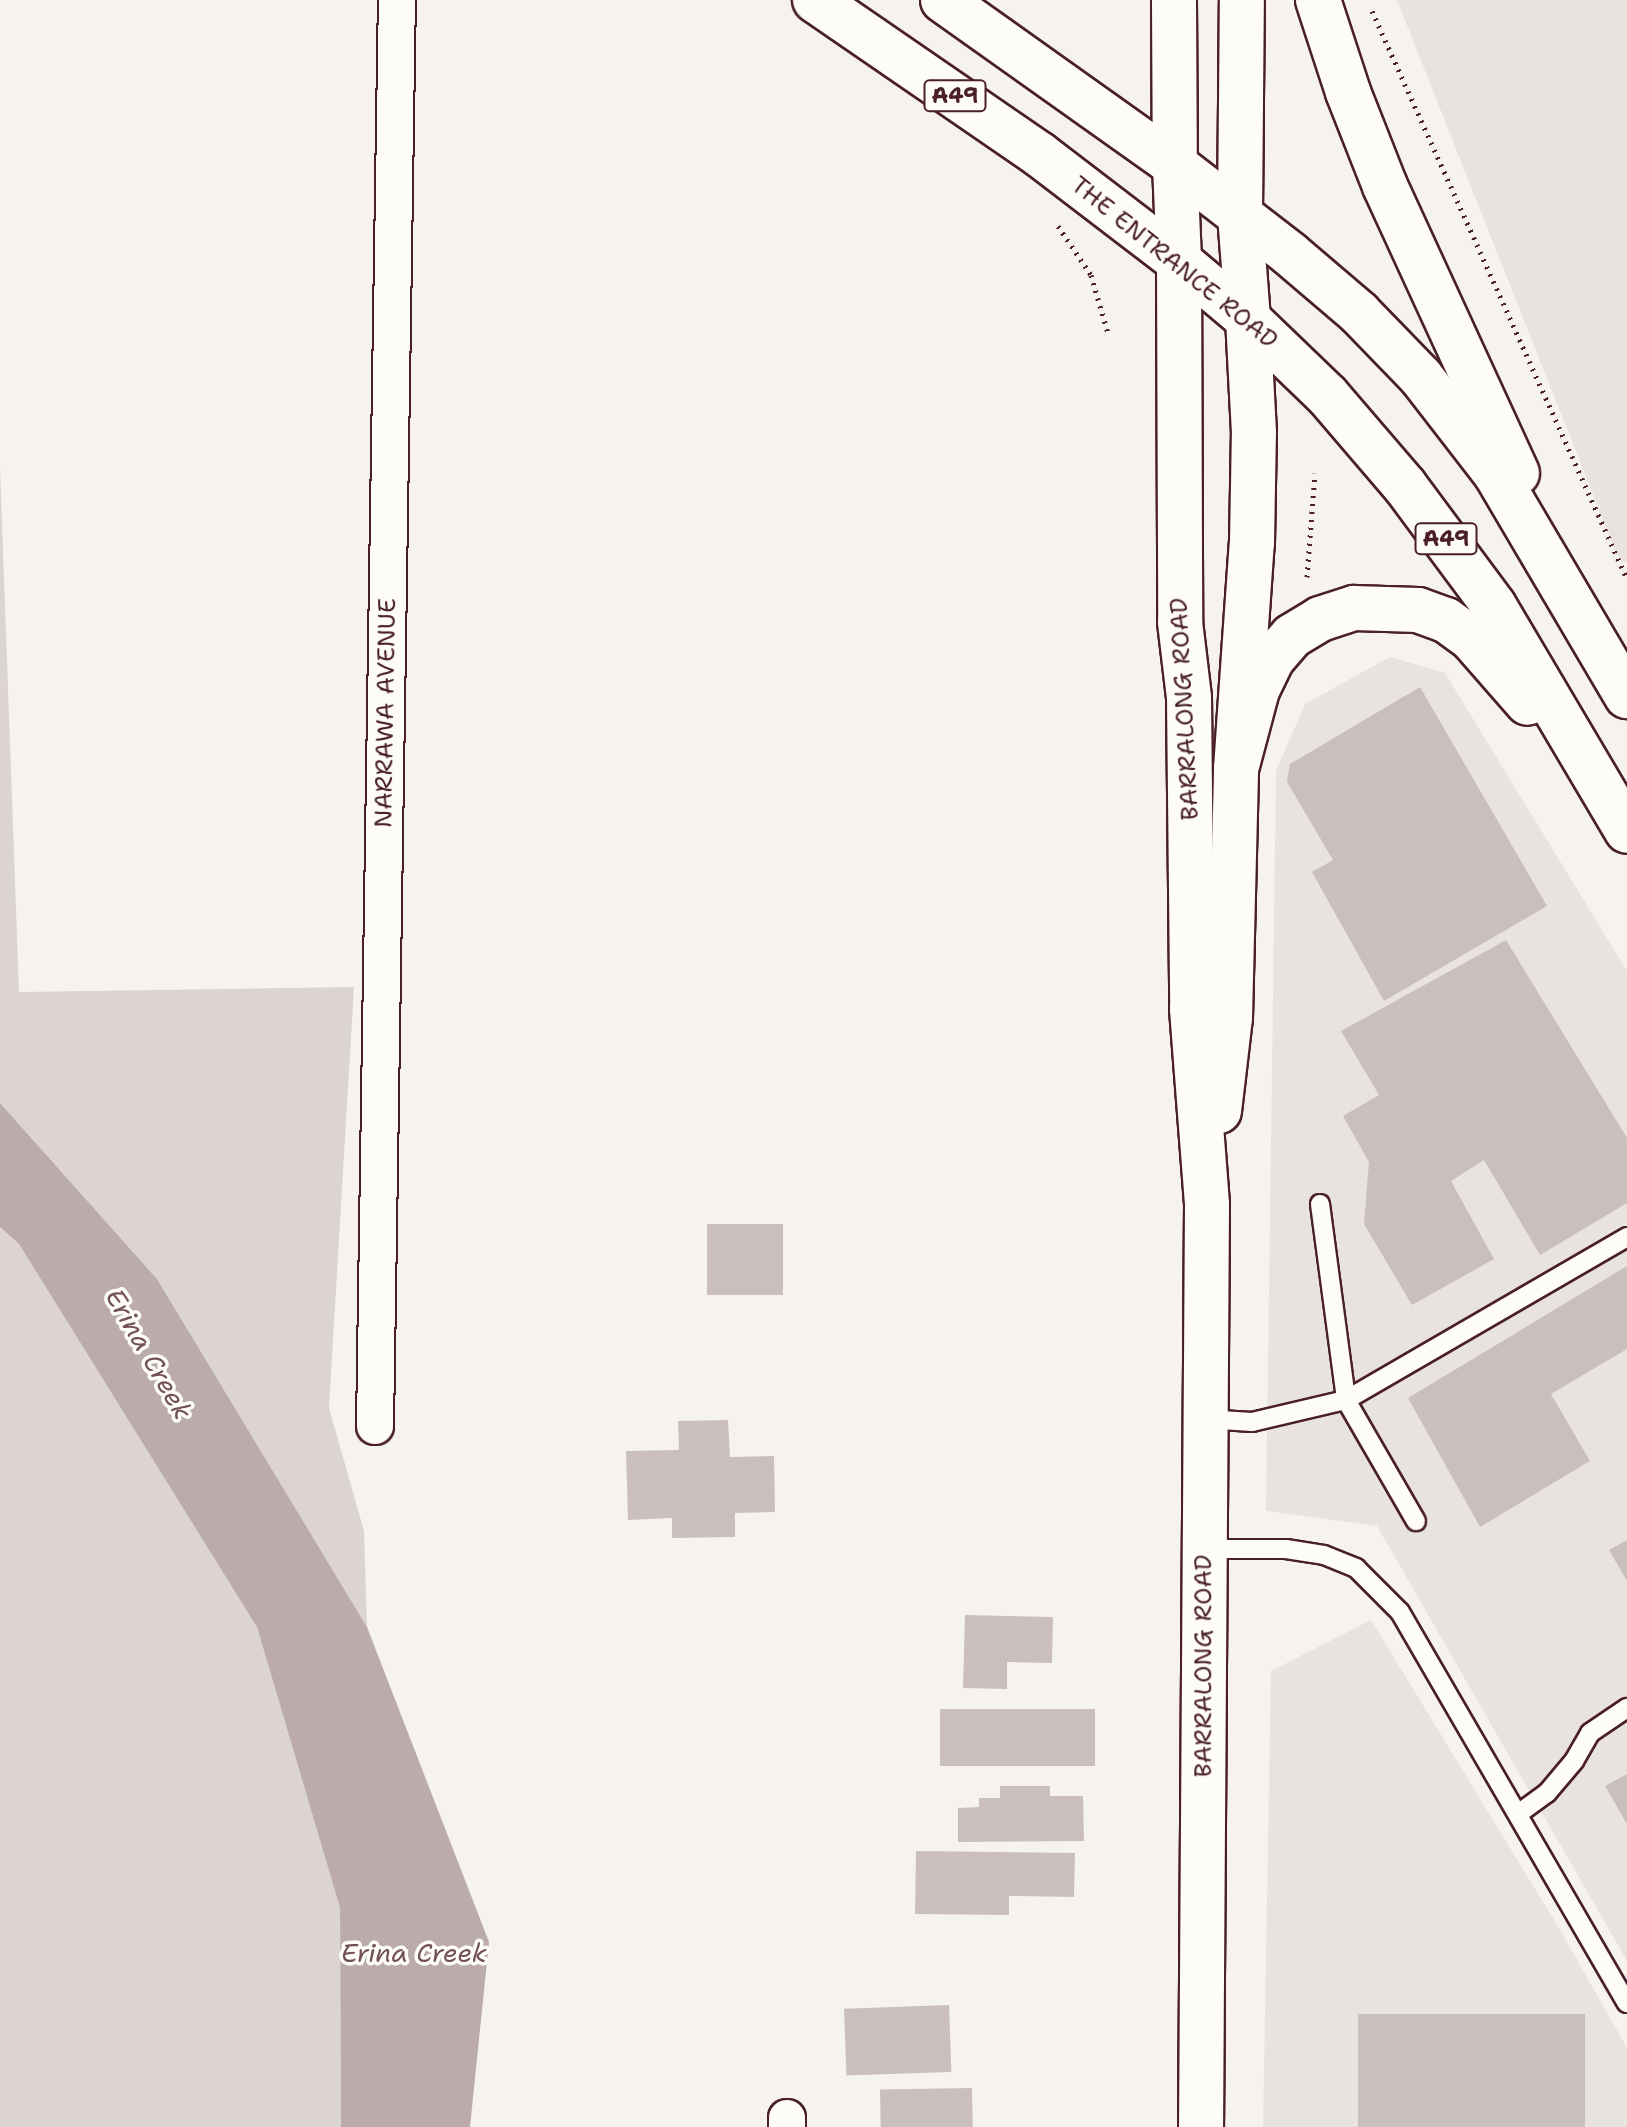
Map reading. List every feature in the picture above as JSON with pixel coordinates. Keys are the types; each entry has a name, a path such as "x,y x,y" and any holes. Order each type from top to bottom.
{"main road":[{"name":"THE ENTRANCE ROAD","path":"815,0 1039,154 1179,261 1248,319 1335,404 1457,554 1494,606 1627,831"},
{"path":"943,0 1175,165 1359,313 1421,377 1496,474 1627,696"},
{"name":"BARRALONG ROAD","path":"1174,0 1179,261 1180,622 1189,698 1192,1009 1207,1205 1201,2127"},
{"name":"BARRALONG ROAD","path":"1207,1205 1230,1018 1236,769 1254,473 1240,215 1242,0"},
{"path":"1318,0 1348,92 1385,186 1505,444 1568,592"},
{"path":"1236,769 1257,690 1272,659 1292,636 1320,619 1354,608 1386,608 1418,610 1446,620 1471,638 1603,789"}],"street":[{"name":"NARRAWA AVENUE","path":"375,1426 397,0"}],"lane":[{"path":"1320,1204 1346,1400 1416,1521"},
{"path":"1205,1419 1252,1422 1346,1400 1627,1237"},
{"path":"1204,1549 1286,1549 1324,1555 1356,1568 1400,1612 1627,2003"},
{"path":"1518,1814 1547,1793 1574,1761 1590,1733 1627,1708"}],"path":[{"path":"1369,4 1383,43 1498,288 1627,579"},
{"path":"1053,218 1091,275 1108,333"},
{"path":"1307,582 1315,473"}],"shaded area":[{"path":"1397,0 1627,0 1627,563 1617,555"},
{"path":"0,467 19,992 354,987 329,1408 364,1531 367,1627 157,1279 0,1103"},
{"path":"1390,657 1445,673 1627,971 1627,1961 1377,1526 1266,1511 1276,771 1305,704"},
{"path":"0,1227 19,1244 257,1626 340,1908 341,2127 0,2127"},
{"path":"1371,1620 1559,1928 1627,2048 1627,2127 1263,2127 1271,1671"}],"water":[{"name":"Erina Creek","path":"0,1103 157,1279 367,1627 489,1942 470,2127 341,2127 340,1908 257,1627 19,1244 0,1227"}],"building":[{"path":"1420,687 1547,906 1384,1001 1312,872 1333,860 1287,782 1290,764"},
{"path":"1506,940 1627,1138 1627,1203 1540,1255 1484,1160 1451,1181 1494,1259 1412,1305 1364,1224 1369,1162 1343,1116 1379,1095 1341,1031"},
{"path":"707,1224 783,1224 783,1295 707,1295"},
{"path":"1627,1266 1627,1349 1551,1394 1590,1461 1480,1527 1408,1398"},
{"path":"728,1420 730,1457 774,1456 775,1512 735,1513 735,1537 672,1538 672,1518 628,1520 626,1451 679,1450 678,1421"},
{"path":"1627,1540 1627,1581 1609,1550"},
{"path":"965,1615 1053,1617 1052,1663 1007,1662 1007,1689 963,1688"},
{"path":"940,1709 1095,1709 1095,1766 940,1766"},
{"path":"1627,1774 1627,1824 1605,1786"},
{"path":"1000,1786 1050,1786 1050,1796 1083,1796 1084,1841 958,1842 958,1808 979,1807 979,1798 1000,1798"},
{"path":"916,1851 1075,1853 1074,1897 1009,1896 1009,1915 915,1914"},
{"path":"949,2005 951,2072 846,2076 844,2009"},
{"path":"1358,2014 1585,2014 1585,2127 1358,2127"},
{"path":"972,2088 973,2127 881,2127 880,2090"}]}
